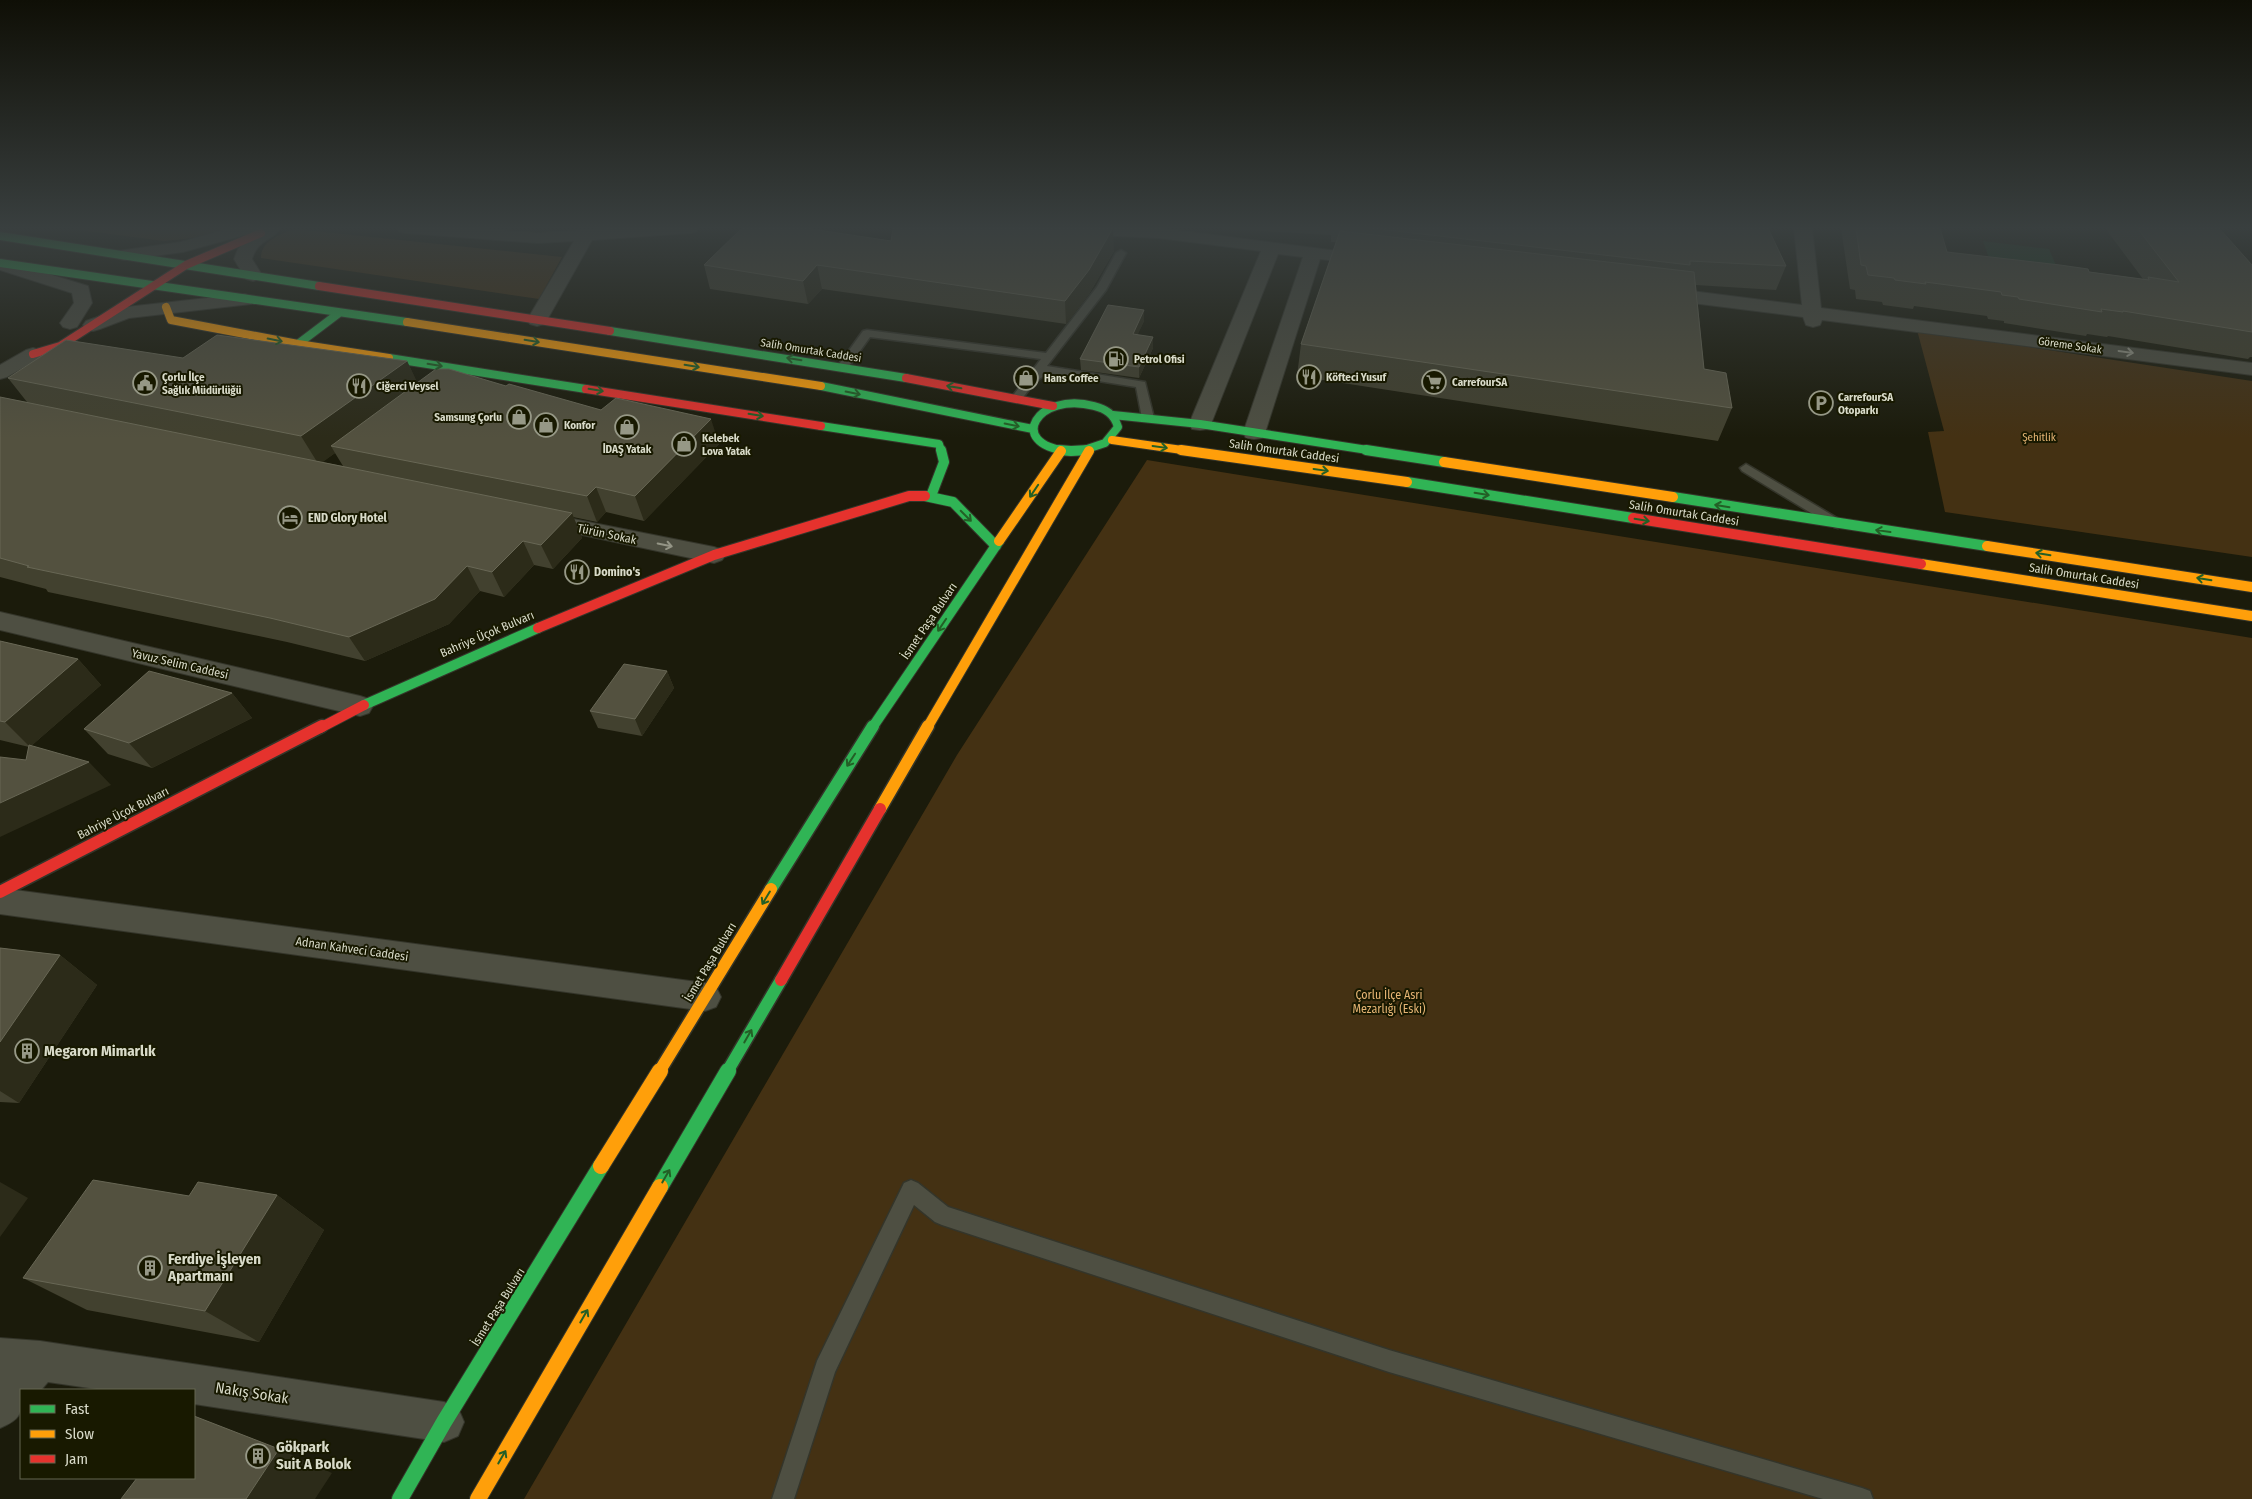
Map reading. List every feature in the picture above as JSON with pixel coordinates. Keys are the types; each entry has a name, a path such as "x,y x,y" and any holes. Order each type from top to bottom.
{"main road":[{"path":"67,325 94,316 131,298"},
{"path":"231,298 493,335 814,386 1033,429"},
{"name":"Salih Omurtak Caddesi","path":"398,298 843,367 1053,406"},
{"path":"166,308 171,320 298,344 939,444 944,462 930,496"},
{"path":"298,344 339,313"},
{"path":"33,354 60,346 94,316"},
{"path":"33,354 50,338"},
{"path":"1065,403 1092,404 1113,415 1118,423 1117,432 1112,440 1089,451 1061,451 1040,441 1034,434 1033,429 1036,418 1053,406 1065,403"},
{"name":"Salih Omurtak Caddesi","path":"1113,415 1254,432 2252,587"},
{"name":"Salih Omurtak Caddesi","path":"1112,440 1412,483 2252,616"},
{"name":"İsmet Paşa Bulvarı","path":"400,1499 444,1422 850,760 1061,451"},
{"path":"478,1499 1089,451"},
{"name":"Bahriye Üçok Bulvarı","path":"0,892 387,693 539,627 714,556 909,496 930,496 952,502 996,546"}],"street":[{"path":"67,325 83,303 83,298"},
{"path":"537,320 550,298"},
{"path":"1200,424 1252,298"},
{"path":"1254,432 1298,298"},
{"name":"Göreme Sokak","path":"1687,298 1813,317 2252,369"},
{"path":"1811,298 1813,317"},
{"path":"94,316 244,300"},
{"path":"0,373 33,354"},
{"path":"442,387 465,369"},
{"name":"Türün Sokak","path":"520,516 714,556"},
{"name":"Yavuz Selim Caddesi","path":"0,621 360,706"},
{"name":"Adnan Kahveci Caddesi","path":"0,901 705,997"},
{"name":"Nakış Sokak","path":"0,1358 40,1361 444,1422"},
{"path":"0,1408 40,1361"}],"lane":[{"path":"1017,398 1094,298"},
{"path":"843,367 867,333 1048,357"},
{"path":"1028,382 1046,369 1141,384 1148,418"},
{"path":"1746,468 1839,524"},
{"path":"783,1499 825,1369 911,1190 942,1215 1371,1355 1862,1499"}],"green space":[{"name":"Şehitlik","path":"1917,330 2252,381 2252,557 1945,512 1928,432 1944,431"},
{"name":"Çorlu İlçe Asri Mezarlığı (Eski)","path":"1147,460 2252,638 2252,1499 524,1499 957,755"}],"building":[{"path":"1044,298 1067,298 1065,301"},
{"path":"1317,298 1697,298 1704,369 1726,373 1732,408 1301,344"},
{"path":"2252,298 2252,332 2123,311 2101,309 2102,312 2019,299"},
{"path":"1108,305 1144,310 1133,334 1153,337 1139,367 1080,359"},
{"path":"217,335 407,361 301,436 8,378 66,340 183,358"},
{"path":"436,369 449,369 506,386 509,384 601,410 616,398 711,419 635,496 596,487 587,496 331,446"},
{"path":"0,397 572,513 541,545 523,541 492,572 467,566 435,599 349,637 270,618 27,567 29,566 0,558"},
{"path":"0,641 78,659 5,722 0,721"},
{"path":"624,664 667,671 635,719 590,711"},
{"path":"149,671 232,693 129,743 84,729"},
{"path":"29,745 89,762 0,803 0,757 26,760"},
{"path":"0,948 60,955 0,1042"},
{"path":"93,1180 189,1196 198,1182 277,1195 205,1311 23,1278"},
{"path":"195,1416 279,1449 246,1499 121,1499 136,1479 195,1479"}],"traffic: fast":[{"path":"241,298 407,322"},
{"path":"298,344 339,313"},
{"path":"610,331 906,378"},
{"path":"389,358 586,389"},
{"path":"821,386 1033,429"},
{"path":"1079,402 1103,408 1115,417 1118,427 1110,439 1090,450 1071,451 1051,448 1036,437 1033,428 1039,415 1057,405 1079,402"},
{"path":"1113,415 1200,424 1444,462"},
{"path":"821,426 939,444 944,462 931,496"},
{"path":"1407,482 1633,518"},
{"path":"925,496 953,502 996,546"},
{"path":"1673,497 1987,546"},
{"path":"771,889 850,760 999,541"},
{"path":"364,705 538,628"},
{"path":"660,1187 781,980"},
{"path":"400,1499 444,1422 601,1166"}],"traffic: slow":[{"path":"166,307 171,320 298,344 389,358"},
{"path":"407,322 821,386"},
{"path":"1112,440 1407,482"},
{"path":"999,541 1061,451"},
{"path":"880,809 1089,451"},
{"path":"1444,462 1673,497"},
{"path":"1987,546 2252,587"},
{"path":"1921,564 2252,616"},
{"path":"601,1166 771,889"},
{"path":"478,1499 660,1187"}],"traffic: jam":[{"path":"33,354 60,346 135,298"},
{"path":"396,298 610,331"},
{"path":"906,378 1053,406"},
{"path":"586,389 821,426"},
{"path":"538,628 714,555 909,496 925,496"},
{"path":"1633,518 1921,564"},
{"path":"0,892 364,705"},
{"path":"781,980 880,809"}],"place":[{"name":"Petrol Ofisi","path":"1116,359"},
{"name":"Köfteci Yusuf","path":"1309,377"},
{"name":"Hans Coffee","path":"1026,378"},
{"name":"CarrefourSA","path":"1434,382"},
{"name":"Çorlu İlçe Sağlık Müdürlüğü","path":"145,383"},
{"name":"Ciğerci Veysel","path":"359,386"},
{"name":"CarrefourSA Otoparkı","path":"1821,403"},
{"name":"Samsung Çorlu","path":"519,417"},
{"name":"Konfor","path":"546,425"},
{"name":"İDAŞ Yatak","path":"627,427"},
{"name":"Kelebek Lova Yatak","path":"684,444"},
{"name":"END Glory Hotel","path":"290,518"},
{"name":"Domino's","path":"577,572"},
{"name":"Megaron Mimarlık","path":"27,1051"},
{"name":"Ferdiye İşleyen Apartmanı","path":"150,1268"},
{"name":"Gökpark Suit A Bolok","path":"258,1456"}]}
